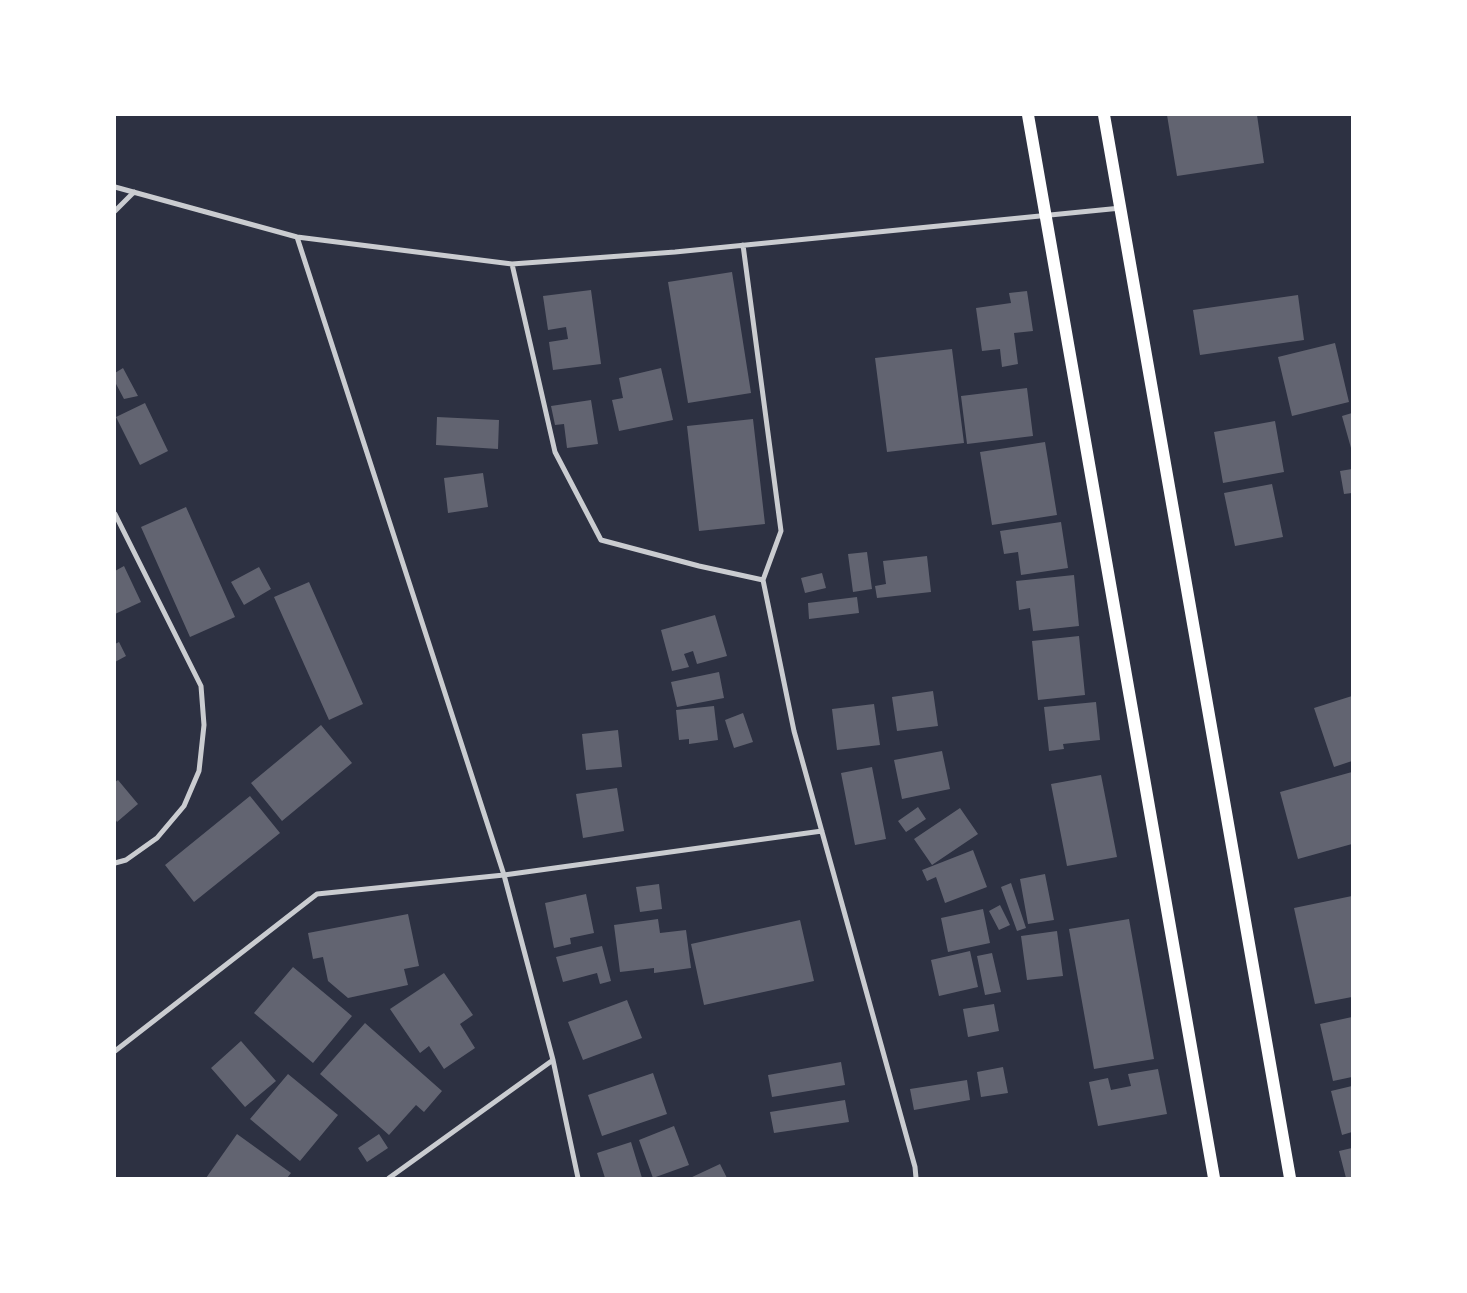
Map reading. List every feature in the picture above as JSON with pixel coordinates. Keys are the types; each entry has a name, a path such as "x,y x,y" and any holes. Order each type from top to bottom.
{"main road":[{"path":"1028,115 1214,1178"},
{"path":"1104,115 1290,1178"}],"street":[{"path":"115,187 297,237 512,264 743,245 1121,208"},
{"path":"115,211 134,192"},
{"path":"297,237 504,875 553,1060 578,1178"},
{"path":"743,245 781,531 764,580 794,731 915,1167 916,1178"},
{"path":"512,264 555,452 602,540 699,566 764,580"},
{"path":"115,514 201,686 204,725 199,771 184,806 158,838 126,860 115,863"},
{"path":"115,1051 317,894 504,875 822,831"},
{"path":"389,1178 553,1060"}],"building":[{"path":"1167,115 1257,115 1264,163 1177,176"},
{"path":"732,272 751,393 688,403 668,282"},
{"path":"591,290 601,364 553,370 549,342 568,339 566,327 548,330 543,296"},
{"path":"1027,291 1033,331 1014,333 1018,364 1002,367 1000,349 982,351 976,308 1011,303 1009,293"},
{"path":"1298,295 1304,340 1200,355 1193,310"},
{"path":"1335,343 1349,402 1292,416 1278,357"},
{"path":"952,349 964,443 887,452 875,358"},
{"path":"123,368 138,396 124,399 115,382 115,373"},
{"path":"661,368 673,420 619,431 612,400 623,398 619,378"},
{"path":"1027,388 1033,436 967,444 961,396"},
{"path":"591,400 598,444 567,448 564,424 555,425 551,406"},
{"path":"145,403 168,451 140,465 116,417"},
{"path":"1352,413 1352,448 1351,448 1342,416"},
{"path":"437,417 499,420 498,449 436,445"},
{"path":"753,419 765,524 699,531 687,426"},
{"path":"1275,421 1284,472 1223,483 1214,432"},
{"path":"1045,442 1057,515 992,525 980,452"},
{"path":"1352,469 1352,493 1344,494 1340,471"},
{"path":"483,473 488,507 448,513 444,478"},
{"path":"1272,484 1283,537 1235,546 1224,493"},
{"path":"186,507 235,617 190,637 141,527"},
{"path":"1061,522 1068,568 1021,575 1018,552 1004,554 1000,531"},
{"path":"867,552 872,589 853,592 848,554"},
{"path":"927,556 931,592 877,598 875,586 886,584 883,561"},
{"path":"124,566 141,602 115,614 115,571"},
{"path":"259,567 271,589 244,605 231,582"},
{"path":"822,573 826,588 805,593 801,578"},
{"path":"1074,575 1079,626 1033,631 1030,608 1019,610 1016,581"},
{"path":"309,582 363,704 329,720 274,597"},
{"path":"857,597 859,613 809,619 808,603"},
{"path":"715,615 727,656 697,664 693,651 684,654 689,667 672,671 661,630"},
{"path":"1079,636 1085,695 1038,700 1032,641"},
{"path":"119,642 126,656 115,662 115,644"},
{"path":"719,672 724,698 677,707 671,682"},
{"path":"933,691 938,726 897,731 892,697"},
{"path":"1352,696 1352,761 1334,767 1314,708"},
{"path":"1096,702 1100,740 1063,744 1064,749 1049,751 1044,707"},
{"path":"874,704 880,745 837,750 832,709"},
{"path":"714,706 718,740 689,744 689,739 679,740 676,710"},
{"path":"743,713 753,742 734,748 725,720"},
{"path":"321,725 352,763 282,821 251,783"},
{"path":"618,730 622,767 586,770 582,734"},
{"path":"942,751 950,789 902,799 894,760"},
{"path":"872,767 886,839 855,845 841,773"},
{"path":"1352,772 1352,844 1298,859 1280,792"},
{"path":"1101,775 1117,857 1067,866 1051,784"},
{"path":"118,780 138,804 117,822 115,819 115,782"},
{"path":"617,788 624,831 583,838 576,794"},
{"path":"250,796 280,833 194,902 165,865"},
{"path":"918,807 926,819 906,832 898,821"},
{"path":"960,808 978,834 932,865 914,839"},
{"path":"973,850 987,887 945,903 936,877 927,881 922,870"},
{"path":"1045,874 1054,920 1028,924 1020,879"},
{"path":"1011,883 1026,928 1017,931 1001,887"},
{"path":"659,884 662,909 640,912 636,887"},
{"path":"586,894 594,933 570,938 571,944 554,948 545,903"},
{"path":"1352,896 1352,997 1315,1004 1294,908"},
{"path":"1000,905 1010,925 999,930 989,911"},
{"path":"983,909 990,943 948,952 941,918"},
{"path":"408,914 419,966 404,969 408,985 348,998 328,981 323,957 313,959 308,933"},
{"path":"658,919 660,933 686,930 691,968 654,973 654,968 620,972 614,925"},
{"path":"1129,919 1154,1059 1094,1069 1069,929"},
{"path":"800,920 814,981 704,1005 691,944"},
{"path":"1057,931 1063,976 1027,980 1021,936"},
{"path":"602,946 611,981 600,984 597,973 563,982 556,957"},
{"path":"970,951 978,987 939,996 931,960"},
{"path":"992,953 1001,992 985,995 977,956"},
{"path":"293,967 352,1016 313,1063 254,1013"},
{"path":"444,973 473,1015 460,1024 475,1048 444,1069 429,1046 420,1053 390,1009"},
{"path":"627,1000 642,1038 583,1060 568,1022"},
{"path":"994,1004 999,1031 968,1037 963,1009"},
{"path":"1352,1017 1352,1077 1333,1081 1320,1024"},
{"path":"365,1023 442,1091 424,1112 416,1105 389,1135 320,1074"},
{"path":"241,1041 276,1081 245,1107 211,1068"},
{"path":"841,1062 845,1085 772,1097 768,1075"},
{"path":"1003,1067 1008,1093 981,1097 977,1072"},
{"path":"1158,1069 1167,1114 1098,1126 1089,1082 1108,1078 1111,1090 1131,1086 1128,1074"},
{"path":"653,1073 667,1114 602,1136 588,1095"},
{"path":"288,1074 338,1115 300,1161 250,1119"},
{"path":"967,1080 970,1100 914,1110 910,1089"},
{"path":"1352,1086 1352,1132 1342,1135 1331,1091"},
{"path":"845,1100 849,1122 774,1133 770,1112"},
{"path":"674,1126 689,1165 653,1178 639,1140"},
{"path":"237,1134 291,1173 287,1178 206,1178"},
{"path":"379,1134 388,1148 367,1162 358,1148"},
{"path":"631,1142 642,1178 605,1178 597,1153"},
{"path":"1352,1148 1352,1178 1346,1178 1339,1151"},
{"path":"720,1164 727,1178 690,1178"}]}
